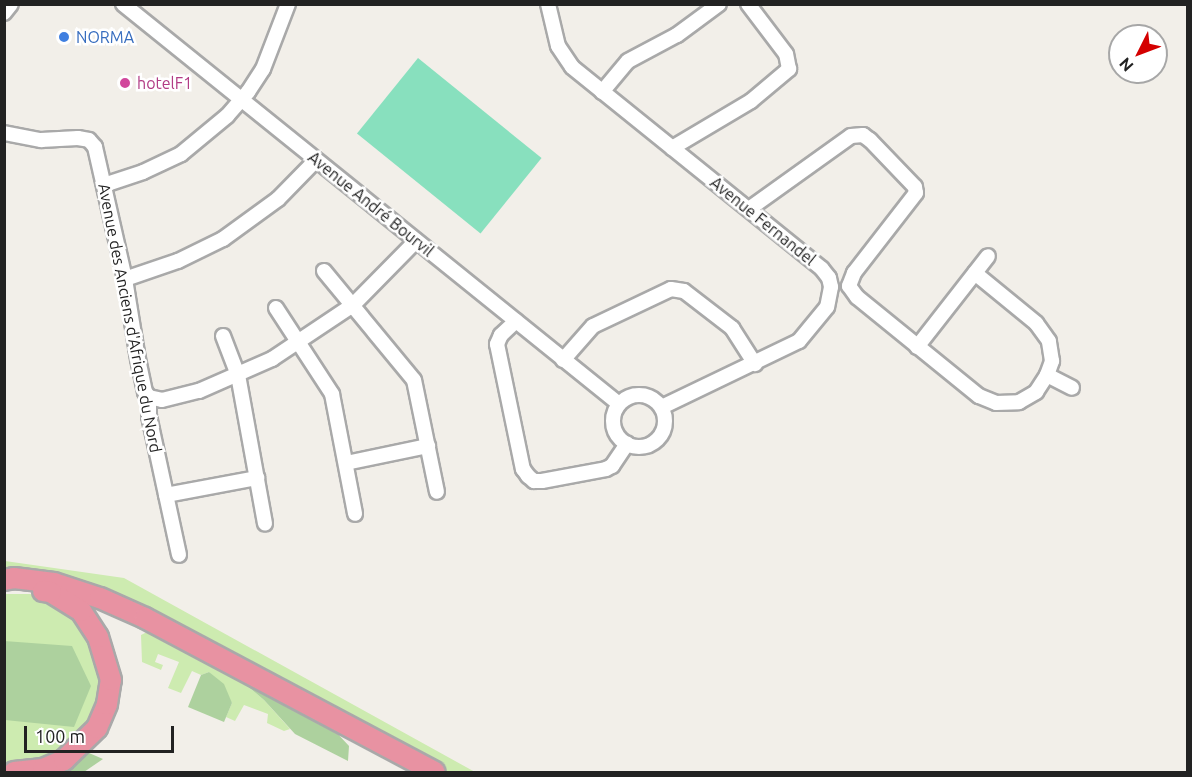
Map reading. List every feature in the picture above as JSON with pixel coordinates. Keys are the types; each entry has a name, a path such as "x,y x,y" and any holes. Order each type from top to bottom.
{"highway":[{"path":"4,580 14,578 54,583 100,598 145,618 435,772"},
{"path":"4,588 51,592 81,611 98,637 111,680 107,705 97,728 81,744 64,760 43,769 14,772"}],"street":[{"path":"4,13 11,4"},
{"name":"Avenue André Bourvil","path":"123,4 619,404"},
{"path":"104,185 143,172 181,154 215,128 242,100 268,58 288,4"},
{"name":"Avenue Fernandel","path":"548,4 555,36 572,67 822,269 829,278 831,287"},
{"path":"602,92 628,62 677,35 719,4"},
{"path":"672,148 751,101 789,69 786,54 748,4"},
{"name":"Avenue des Anciens d'Afrique du Nord","path":"4,133 41,140 78,138 92,143 97,152 126,279 138,359 149,397 149,416 179,555"},
{"path":"749,209 851,136 863,135 870,140 915,187 916,194 854,273 849,286"},
{"path":"126,279 178,261 223,239 278,199 316,160"},
{"path":"149,397 156,400 174,398 238,375 300,344 353,305 416,241"},
{"path":"917,347 988,256"},
{"path":"324,271 414,380 437,492"},
{"path":"849,286 857,297 979,396 996,403 1011,404 1024,400 1035,392 1047,375 1052,355 1046,334 1036,323 975,273"},
{"path":"662,407 799,341 827,307 831,287 849,286"},
{"path":"563,360 593,326 671,289 684,291 732,328 755,364"},
{"path":"276,308 332,394 355,514"},
{"path":"516,321 501,335 497,344 523,470 528,476 542,482 606,470 612,466 627,444"},
{"path":"223,336 238,375 265,524"},
{"path":"1047,375 1072,388"},
{"path":"646,395 662,407 665,427 661,437 645,447 627,444 620,438 613,422 619,404 626,398 646,395"},
{"path":"346,463 428,446"},
{"path":"166,495 257,478"}],"green space":[{"path":"418,58 542,158 481,233 357,133"},
{"path":"5,561 124,578 475,772 448,772 117,594 83,583 5,574"},
{"path":"5,594 30,594 49,598 79,616 103,671 94,724 56,756 22,764 5,764"},
{"path":"151,630 248,677 245,684 264,700 290,729 284,731 267,723 268,714 244,705 235,721 226,717 232,703 209,672 201,675 192,671 181,693 168,688 179,662 158,654 155,662 163,665 161,670 142,662 141,635"},
{"path":"4,641 72,646 91,686 74,727 5,720"},
{"path":"209,672 224,684 232,703 224,722 188,707 201,675"},
{"path":"248,677 314,714 335,731 349,746 348,761 295,734 264,700 245,684"},
{"path":"89,753 103,759 84,772 59,772"}],"place":[{"name":"NORMA","path":"64,37"},
{"name":"hotelF1","path":"125,83"}]}
